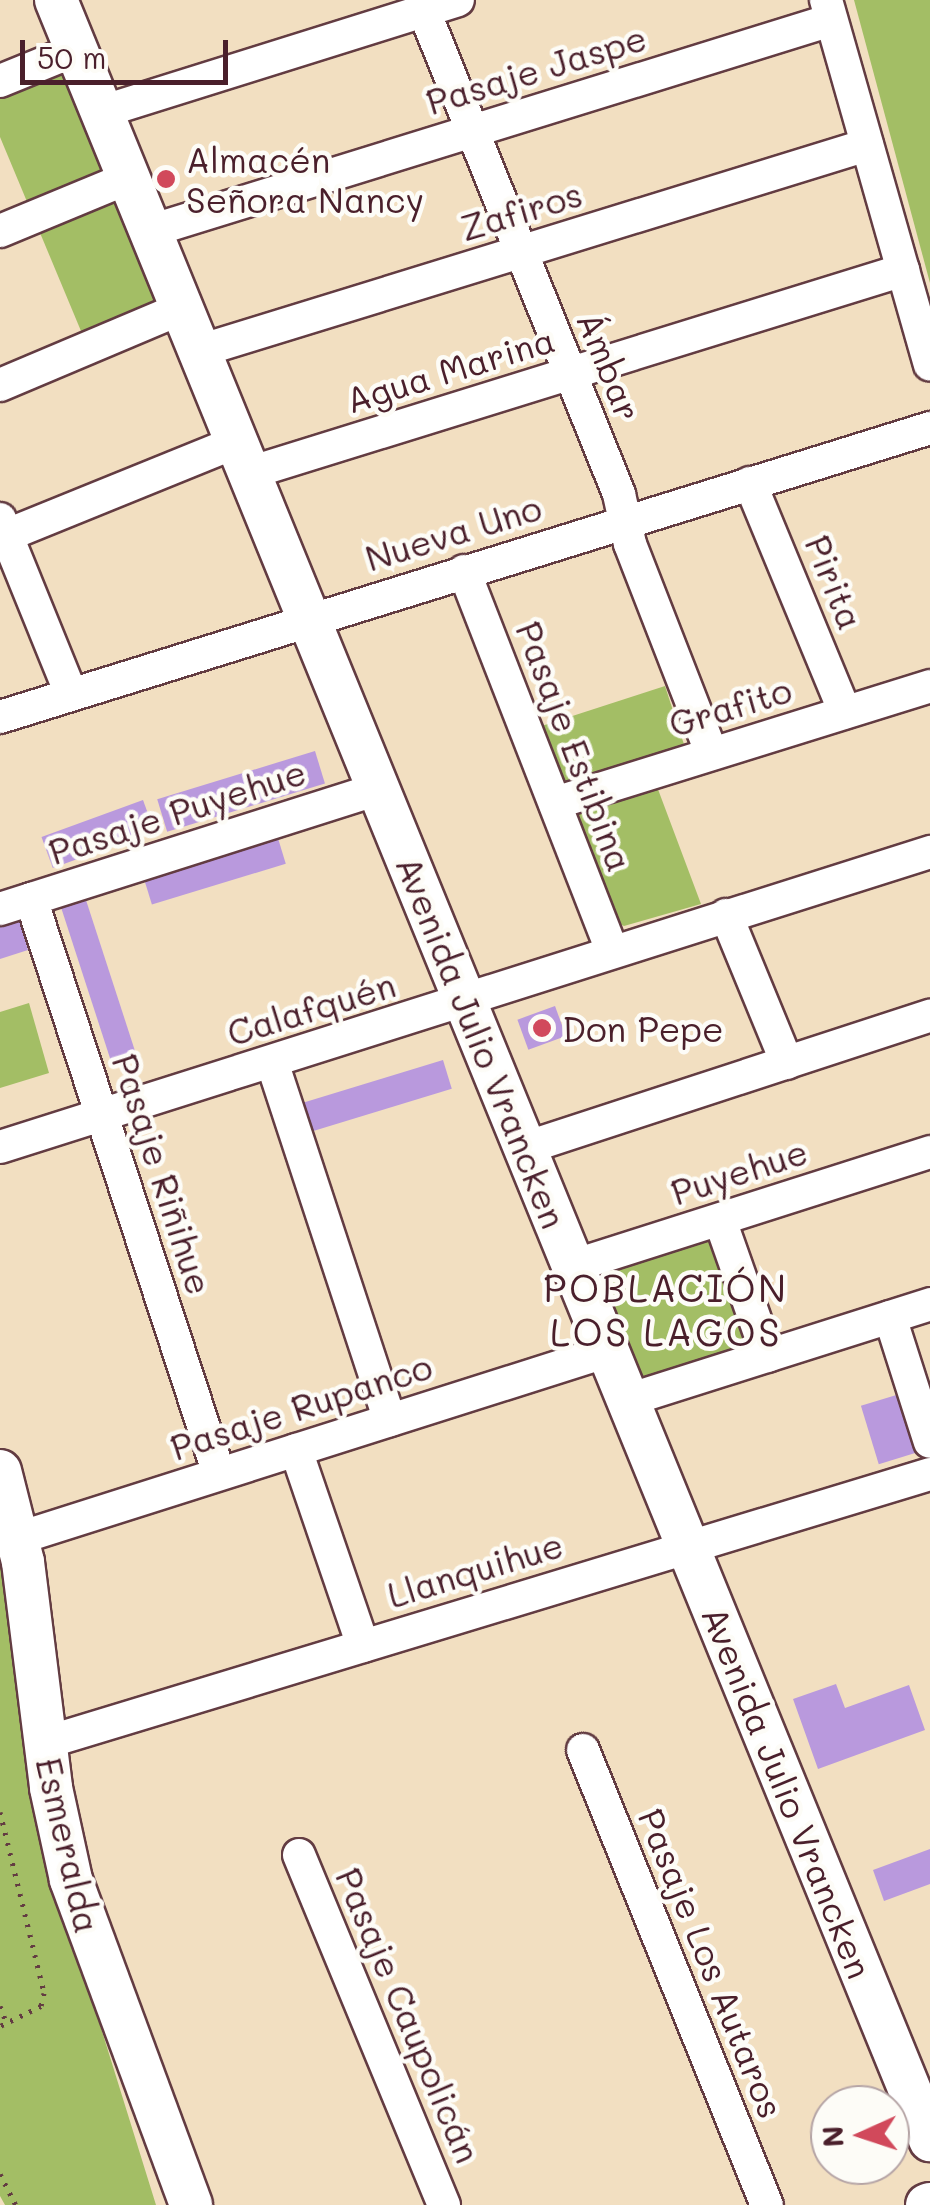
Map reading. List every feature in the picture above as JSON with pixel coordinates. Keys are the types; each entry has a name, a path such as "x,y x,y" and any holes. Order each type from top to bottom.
{"street":[{"name":"Avenida Julio Vrancken","path":"56,0 930,2140"},
{"path":"101,112 354,15 424,11 458,0"},
{"path":"828,10 930,364"},
{"name":"Pasaje Jaspe","path":"150,231 472,131 828,10"},
{"name":"Ámbar","path":"424,11 570,373 712,754"},
{"path":"0,81 76,50"},
{"name":"Zafiros","path":"199,350 867,145"},
{"path":"0,231 128,178"},
{"name":"Agua Marina","path":"2,531 243,457 570,373 903,270"},
{"path":"0,385 182,308"},
{"name":"Nueva Uno","path":"0,717 930,428"},
{"name":"Pirita","path":"750,482 845,712"},
{"path":"2,531 70,694"},
{"name":"Pasaje Estibina","path":"464,571 612,950"},
{"name":"Grafito","path":"554,803 930,686"},
{"name":"Pasaje Puyehue","path":"15,904 378,789"},
{"name":"Calafquén","path":"0,1147 930,852"},
{"name":"Pasaje Riñihue","path":"15,904 101,1115 219,1474"},
{"path":"726,914 787,1062"},
{"path":"525,1148 930,1016"},
{"path":"272,1062 390,1420"},
{"name":"Puyehue","path":"573,1266 930,1152"},
{"path":"720,1220 768,1356"},
{"path":"628,1400 930,1304"},
{"path":"890,1317 930,1442"},
{"name":"Pasaje Rupanco","path":"19,1538 608,1351"},
{"path":"296,1450 363,1646"},
{"name":"Esmeralda","path":"0,1472 19,1538 44,1743 85,1926 191,2205"},
{"name":"Llanquihue","path":"44,1743 930,1474"},
{"name":"Pasaje Los Autaros","path":"583,1750 767,2205"},
{"name":"Pasaje Caupolicán","path":"299,1855 444,2205"}],"path":[{"path":"0,1812 44,1993 40,2006 3,2024 0,2006"},
{"path":"0,2174 16,2205"}],"green space":[{"path":"854,0 930,0 930,283"},
{"path":"65,57 168,310 86,343 0,137 0,87"},
{"path":"665,686 685,747 562,787 542,726"},
{"path":"656,784 701,904 624,926 614,921 573,815"},
{"path":"29,1003 49,1073 0,1088 0,1012"},
{"path":"708,1234 754,1348 643,1393 597,1279"},
{"path":"0,1532 73,1938 156,2205 5,2205 0,2196"}],"building":[{"name":"Almacén Señora Nancy","path":"169,168 176,184 163,189 156,174"},
{"path":"315,751 325,784 167,832 157,799"},
{"path":"143,800 154,831 53,868 42,837"},
{"path":"277,835 286,864 152,905 143,876"},
{"path":"85,897 136,1054 111,1062 60,905"},
{"path":"19,919 28,950 0,959 0,925"},
{"name":"Don Pepe","path":"555,1006 566,1036 528,1050 517,1020"},
{"path":"443,1060 452,1089 309,1132 301,1104"},
{"path":"903,1393 921,1451 879,1464 861,1406"},
{"path":"836,1684 845,1708 909,1685 925,1730 818,1769 793,1699"},
{"path":"930,1849 930,1884 884,1901 873,1870"}],"place":[{"name":"Almacén Señora Nancy","path":"166,179"},
{"name":"Don Pepe","path":"542,1028"}],"district":[{"name":"POBLACIÓN LOS LAGOS","path":"666,1310"}]}
